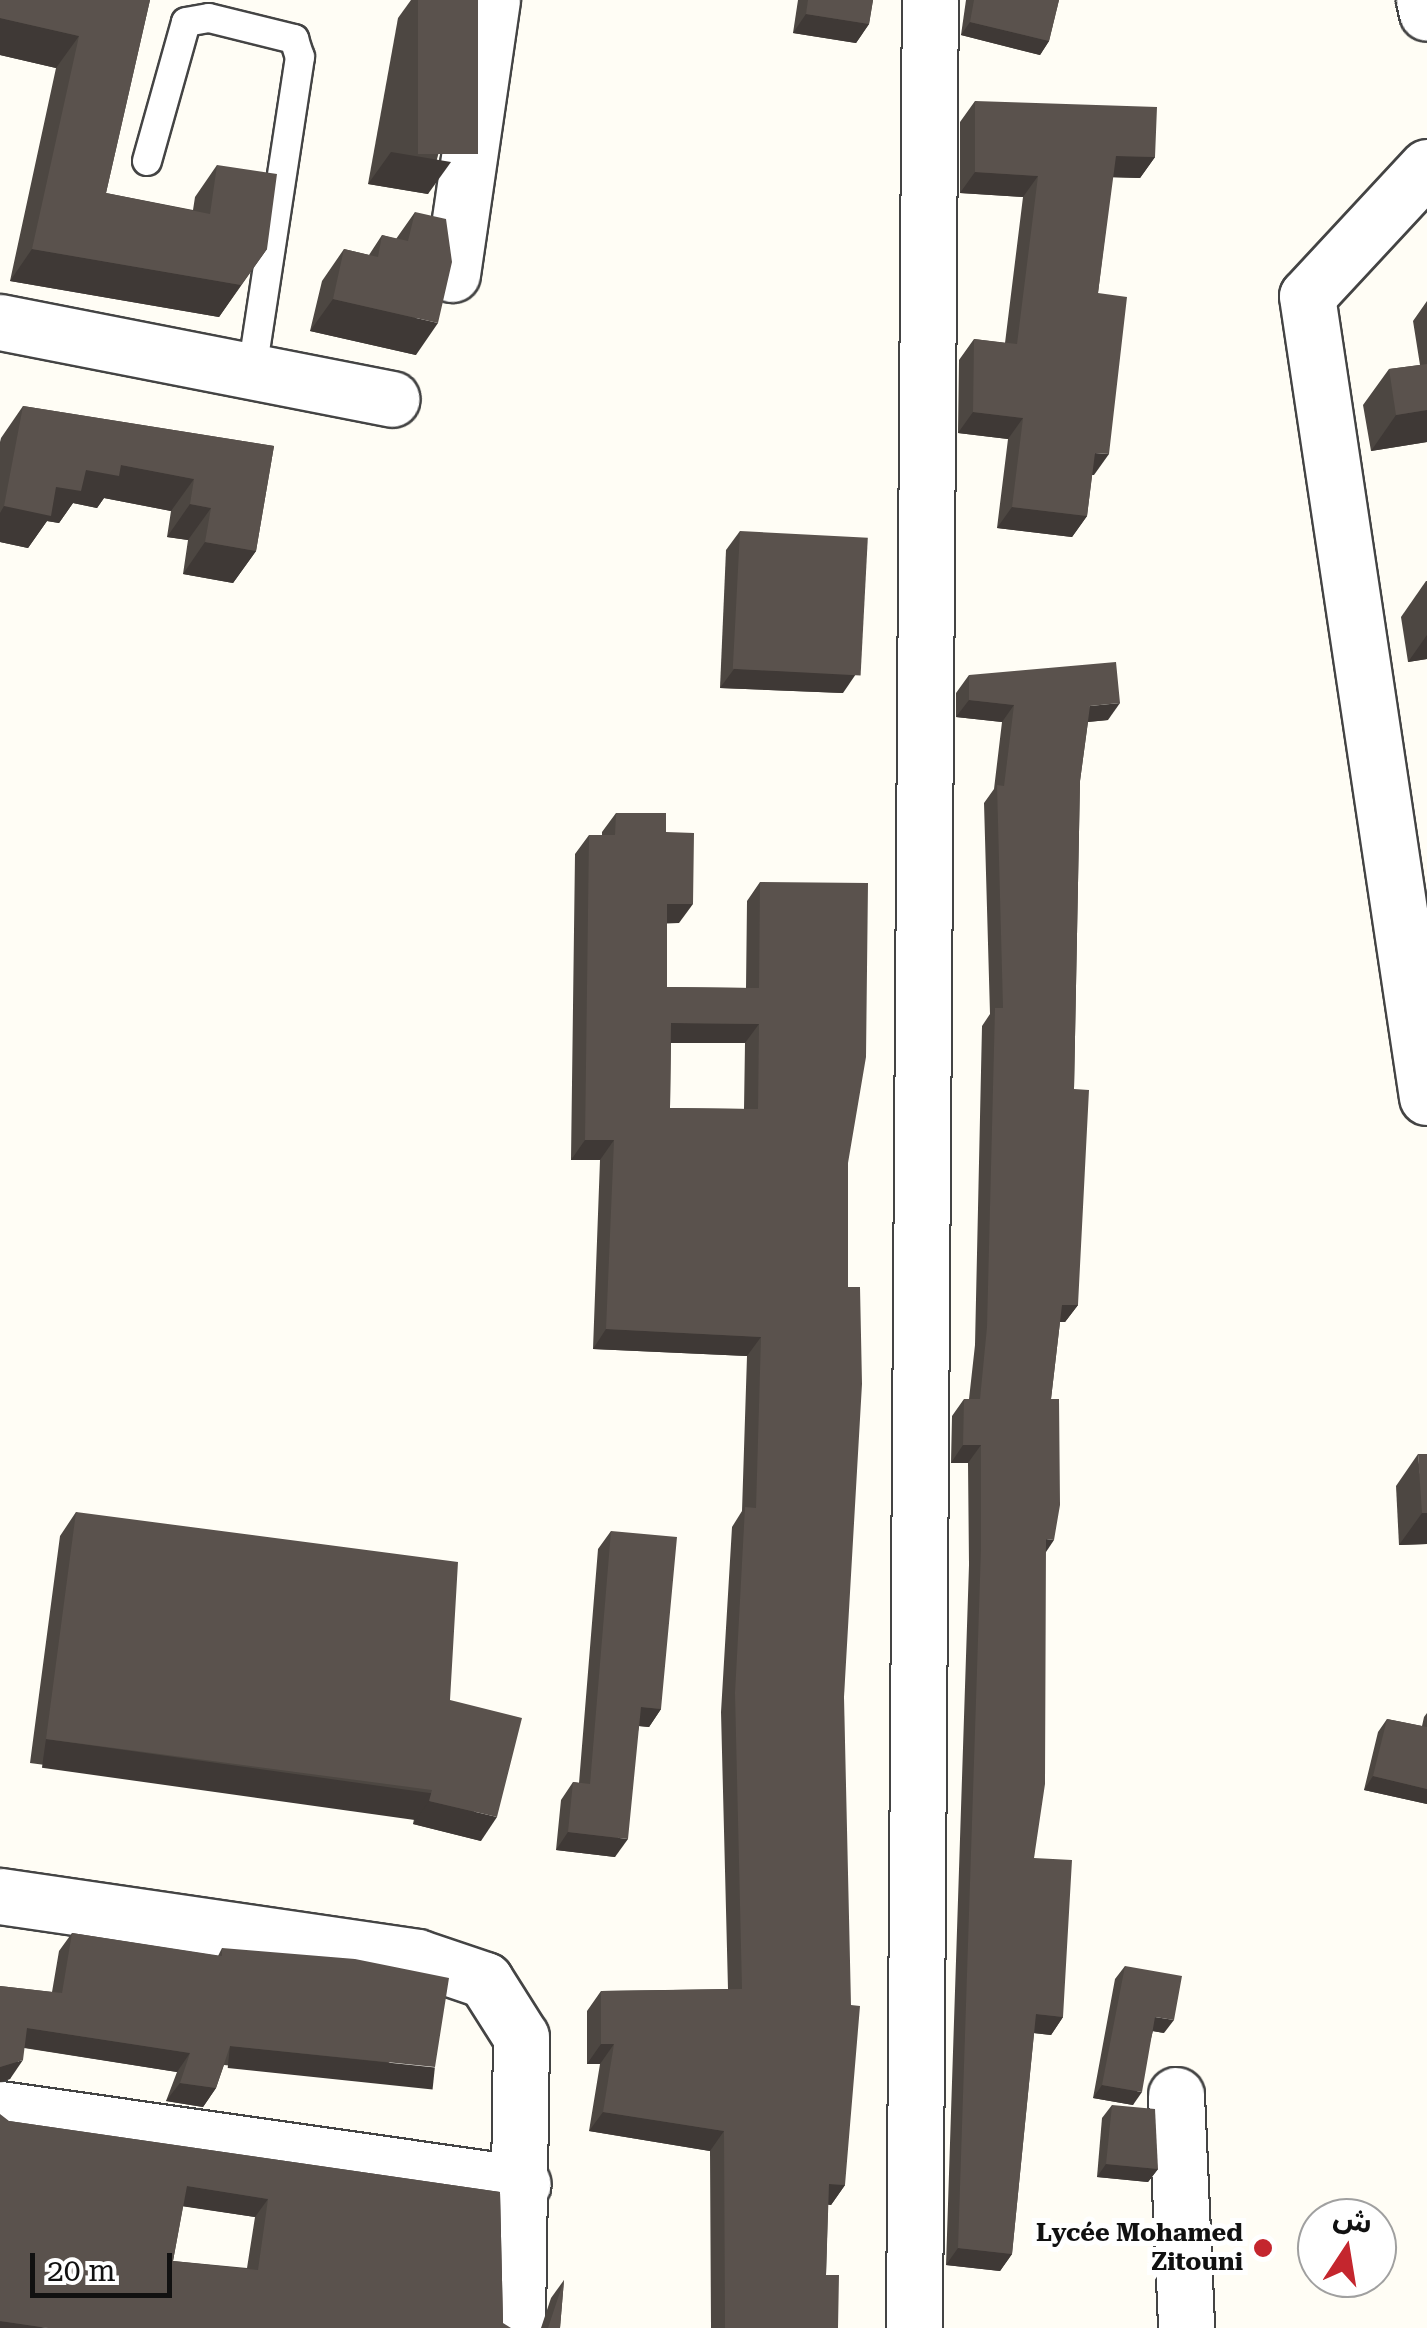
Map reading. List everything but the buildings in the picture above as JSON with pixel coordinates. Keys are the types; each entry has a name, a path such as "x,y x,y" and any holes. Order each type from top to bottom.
{"street":[{"path":"452,274 492,0"},
{"path":"914,2328 930,0"},
{"path":"1424,0 1427,13"},
{"path":"1427,167 1307,296 1427,1097"},
{"path":"0,322 392,399"},
{"path":"0,1896 417,1957 484,1980 521,2038 523,2184 517,2326"},
{"path":"1176,2095 1186,2328"},
{"path":"0,2110 523,2184"}],"lane":[{"path":"147,160 186,22 209,18 294,40 300,57 252,372"}],"place":[{"name":"Lycée Mohamed Zitouni","path":"1263,2248"}]}
